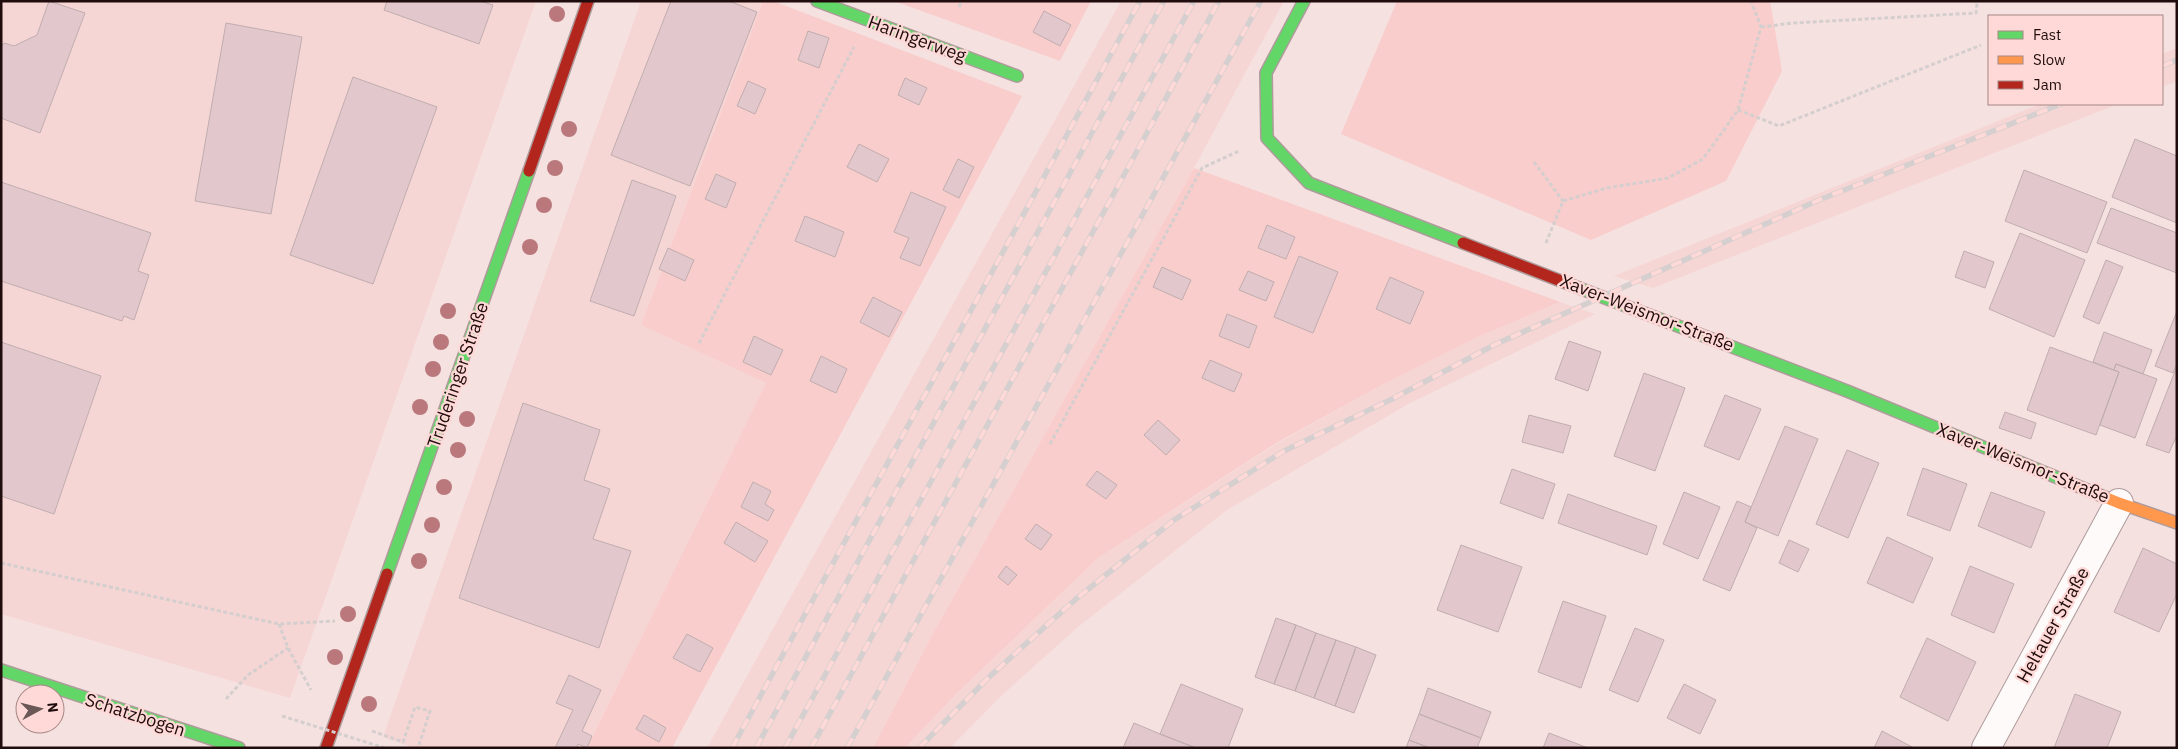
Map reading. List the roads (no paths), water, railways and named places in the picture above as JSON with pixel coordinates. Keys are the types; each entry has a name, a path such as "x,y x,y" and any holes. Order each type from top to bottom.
{"street":[{"name":"Truderinger Straße","path":"326,748 588,1"},
{"name":"Haringerweg","path":"817,1 1017,76"},
{"name":"Xaver-Weismor-Straße","path":"1304,1 1266,73 1267,138 1309,183 1847,391 2119,502 2177,523"},
{"name":"Heltauer Straße","path":"1986,748 2119,502"},
{"name":"Schatzbogen","path":"1,670 239,748"},
{"name":"Schatzbogen","path":"1,677 30,681"}],"railway":[{"path":"732,748 1140,1"},
{"path":"756,748 1164,1"},
{"path":"785,748 1194,1"},
{"path":"811,748 1219,1"},
{"path":"847,748 1261,1"},
{"path":"2163,66 2177,60"},
{"path":"919,748 989,677 1076,599 1174,520 1284,451 1392,399 1496,344 1819,200 2058,105"}]}
